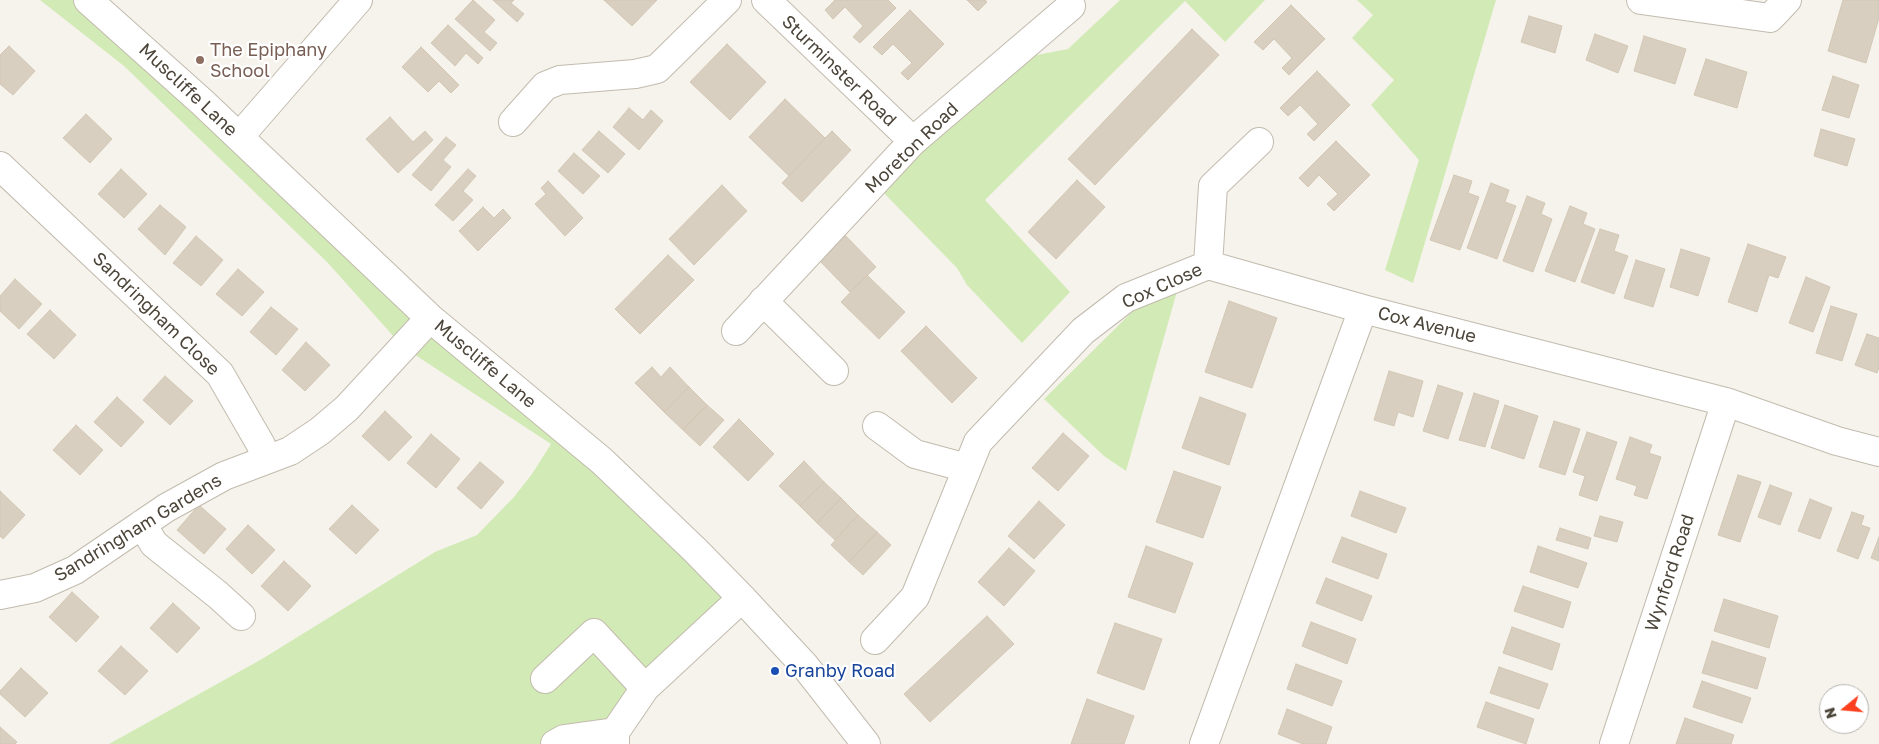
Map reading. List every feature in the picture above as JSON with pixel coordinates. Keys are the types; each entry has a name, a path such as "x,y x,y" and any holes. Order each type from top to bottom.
{"street":[{"name":"Muscliffe Lane","path":"88,0 239,137 430,318 602,461 742,598 805,666 866,744"},
{"path":"239,137 358,0"},
{"path":"513,122 545,86 560,80 635,74 657,69 727,0"},
{"name":"Sturminster Road","path":"766,0 913,141"},
{"path":"1645,0 1779,9"},
{"name":"Moreton Road","path":"736,331 913,141 1070,6"},
{"path":"1208,264 1213,186 1259,142"},
{"name":"Sandringham Close","path":"0,166 11,186 220,374 261,445 265,460"},
{"name":"Cox Close","path":"875,640 915,597 978,442 1083,331 1126,298 1208,264 1364,309"},
{"path":"763,301 834,371"},
{"name":"Cox Avenue","path":"1204,744 1364,309 1726,402 1837,441 1879,452"},
{"name":"Sandringham Gardens","path":"0,594 35,588 75,570 166,508 224,476 290,451 320,431 347,408 430,318"},
{"name":"Wynford Road","path":"1614,744 1726,402"},
{"path":"877,426 915,454 967,468"},
{"path":"142,524 154,544 218,595 241,616"},
{"path":"555,744 564,739 615,738 645,688 742,598"},
{"path":"545,679 594,634 645,688"}],"green space":[{"path":"40,0 88,0 742,598 615,732 557,744 109,744 262,659 435,552 477,535 514,497 532,474 551,444 403,347 328,263 124,66"},
{"path":"1120,0 1265,0 1225,42 1185,1 985,200 1070,292 1022,343 967,285 957,268 879,188 1011,60 1068,49"},
{"path":"1357,0 1496,0 1413,283 1385,270 1419,160 1371,105 1394,80 1352,38 1373,15"},
{"path":"1178,288 1126,471 1104,456 1044,399 1133,311"}],"building":[{"path":"473,0 495,20 484,32 497,43 490,51 455,19"},
{"path":"493,0 514,0 511,3 524,14 517,22"},
{"path":"604,0 657,0 632,26"},
{"path":"835,0 888,0 896,8 860,43 853,37 863,26 845,7 833,19 825,10"},
{"path":"967,0 985,0 987,2 978,11"},
{"path":"1843,0 1879,0 1879,18 1866,63 1828,51"},
{"path":"1291,5 1325,39 1289,75 1282,68 1292,58 1274,39 1263,50 1254,42"},
{"path":"910,10 944,44 908,80 901,73 912,63 893,44 882,55 873,47"},
{"path":"1529,16 1562,26 1555,53 1521,42"},
{"path":"448,25 483,58 478,64 466,53 455,66 431,43"},
{"path":"1192,29 1219,55 1095,185 1068,159"},
{"path":"1595,34 1628,46 1618,73 1586,60"},
{"path":"1644,36 1686,49 1675,84 1634,71"},
{"path":"727,44 766,82 730,120 690,82"},
{"path":"9,46 35,71 13,95 0,84 0,55"},
{"path":"421,47 459,85 451,93 439,81 428,92 402,67"},
{"path":"1706,59 1747,72 1737,108 1694,95"},
{"path":"1317,71 1350,105 1314,141 1307,134 1318,124 1300,105 1288,116 1280,108"},
{"path":"1833,76 1859,85 1849,118 1822,110"},
{"path":"785,99 825,138 789,176 749,137"},
{"path":"629,108 643,120 651,110 663,121 639,150 613,127"},
{"path":"86,114 112,139 90,163 63,138"},
{"path":"390,117 413,142 425,131 433,140 398,173 366,139"},
{"path":"1821,129 1855,139 1847,166 1814,156"},
{"path":"599,131 625,154 608,173 582,150"},
{"path":"832,131 851,150 802,202 782,183"},
{"path":"446,137 456,145 443,160 451,167 431,191 412,175"},
{"path":"1336,141 1370,175 1334,211 1327,204 1338,194 1319,175 1308,187 1299,178"},
{"path":"574,153 600,176 583,194 558,171"},
{"path":"121,169 147,194 124,218 98,194"},
{"path":"468,169 476,176 463,191 473,200 453,221 435,205"},
{"path":"1454,175 1472,181 1468,193 1479,197 1460,250 1430,240"},
{"path":"1077,180 1105,207 1056,259 1028,232"},
{"path":"548,181 583,218 565,236 535,204 546,194 541,188"},
{"path":"1491,183 1509,190 1505,202 1516,206 1497,259 1467,248"},
{"path":"722,185 747,211 694,265 669,239"},
{"path":"1527,196 1545,203 1541,214 1552,219 1533,272 1503,261"},
{"path":"160,205 186,227 165,255 138,229"},
{"path":"1570,206 1587,213 1583,224 1595,229 1575,282 1545,271"},
{"path":"483,207 494,218 503,209 511,218 478,251 459,231"},
{"path":"1600,229 1619,235 1614,251 1628,256 1614,294 1581,282"},
{"path":"841,231 876,267 850,292 815,256"},
{"path":"196,236 223,260 201,286 173,263"},
{"path":"1748,244 1786,257 1778,278 1769,275 1757,312 1728,302"},
{"path":"1681,249 1710,258 1698,296 1670,287"},
{"path":"668,255 694,280 640,334 615,309"},
{"path":"1636,260 1665,269 1653,307 1624,298"},
{"path":"238,269 264,292 242,316 216,294"},
{"path":"867,275 905,312 879,339 841,302"},
{"path":"1806,277 1830,287 1813,332 1789,323"},
{"path":"15,279 42,304 19,329 0,311 0,296"},
{"path":"1229,301 1277,318 1252,388 1205,372"},
{"path":"1831,306 1857,314 1842,361 1816,353"},
{"path":"271,307 298,329 276,355 250,332"},
{"path":"50,310 76,335 54,359 27,334"},
{"path":"926,326 977,378 952,403 901,351"},
{"path":"1867,334 1879,338 1879,367 1877,373 1855,365"},
{"path":"306,342 330,365 305,391 282,370"},
{"path":"652,367 661,377 670,367 689,387 664,412 635,383"},
{"path":"1389,371 1423,381 1413,417 1398,412 1394,426 1374,420"},
{"path":"165,376 193,401 170,425 143,400"},
{"path":"1438,385 1463,393 1448,439 1423,431"},
{"path":"689,387 707,405 683,430 664,412"},
{"path":"1474,393 1499,401 1485,447 1459,440"},
{"path":"117,397 144,422 121,447 94,422"},
{"path":"1200,397 1246,414 1229,465 1182,448"},
{"path":"707,405 724,420 700,446 683,430"},
{"path":"1505,405 1538,416 1524,459 1491,448"},
{"path":"385,411 412,437 389,461 362,436"},
{"path":"739,419 774,454 748,481 713,447"},
{"path":"1554,421 1580,429 1565,475 1539,467"},
{"path":"76,425 103,450 80,475 53,450"},
{"path":"1587,432 1617,442 1597,501 1579,495 1585,476 1573,472"},
{"path":"1063,433 1089,456 1058,491 1032,468"},
{"path":"431,434 460,459 436,488 407,463"},
{"path":"1630,437 1652,445 1649,453 1661,457 1647,499 1634,495 1637,486 1616,479"},
{"path":"804,461 824,482 800,506 779,486"},
{"path":"480,462 504,482 481,509 457,488"},
{"path":"1174,471 1221,487 1203,538 1156,522"},
{"path":"1738,475 1761,482 1740,542 1718,535"},
{"path":"824,482 841,498 817,523 800,506"},
{"path":"1770,485 1792,493 1780,525 1758,517"},
{"path":"0,491 25,515 3,539 0,536"},
{"path":"1360,491 1406,508 1396,533 1351,516"},
{"path":"841,498 858,515 835,540 817,523"},
{"path":"1810,499 1832,508 1820,539 1798,531"},
{"path":"1039,501 1065,525 1034,559 1008,536"},
{"path":"199,505 226,529 204,554 177,530"},
{"path":"352,505 379,530 356,554 329,529"},
{"path":"1852,512 1864,516 1861,525 1870,528 1858,559 1837,551"},
{"path":"858,515 877,532 849,562 831,545"},
{"path":"1600,516 1623,522 1617,542 1594,536"},
{"path":"248,525 275,550 252,574 226,549"},
{"path":"1560,528 1591,538 1588,549 1556,540"},
{"path":"877,532 891,545 863,575 849,562"},
{"path":"1342,537 1387,554 1378,579 1332,562"},
{"path":"1879,537 1879,561 1871,558"},
{"path":"1146,546 1193,563 1175,613 1128,597"},
{"path":"1538,546 1587,563 1578,588 1530,572"},
{"path":"1009,548 1035,571 1004,606 978,582"},
{"path":"284,561 311,586 288,611 261,586"},
{"path":"1326,578 1372,596 1362,621 1316,603"},
{"path":"1523,586 1571,602 1563,628 1514,611"},
{"path":"72,592 99,617 76,642 49,617"},
{"path":"1724,599 1778,616 1769,648 1714,631"},
{"path":"173,603 200,628 177,653 150,628"},
{"path":"987,616 1014,644 930,722 904,694"},
{"path":"1311,622 1356,639 1347,664 1302,646"},
{"path":"1115,623 1162,639 1144,690 1097,673"},
{"path":"1512,627 1560,644 1552,670 1503,653"},
{"path":"1712,641 1766,658 1757,689 1702,673"},
{"path":"121,646 148,671 125,695 98,671"},
{"path":"1296,664 1342,681 1332,706 1287,689"},
{"path":"1499,667 1548,684 1539,709 1490,693"},
{"path":"21,668 48,693 25,717 0,694 0,691"},
{"path":"1702,681 1751,698 1742,723 1693,707"},
{"path":"1087,699 1134,716 1124,744 1071,744"},
{"path":"1486,702 1534,719 1526,744 1477,727"},
{"path":"1287,709 1332,727 1326,744 1303,744 1278,734"},
{"path":"1685,718 1734,735 1731,744 1676,744"},
{"path":"0,727 17,742 15,744 0,744"}],"place":[{"name":"The Epiphany School","path":"200,60"},
{"name":"Granby Road","path":"775,671"}]}
